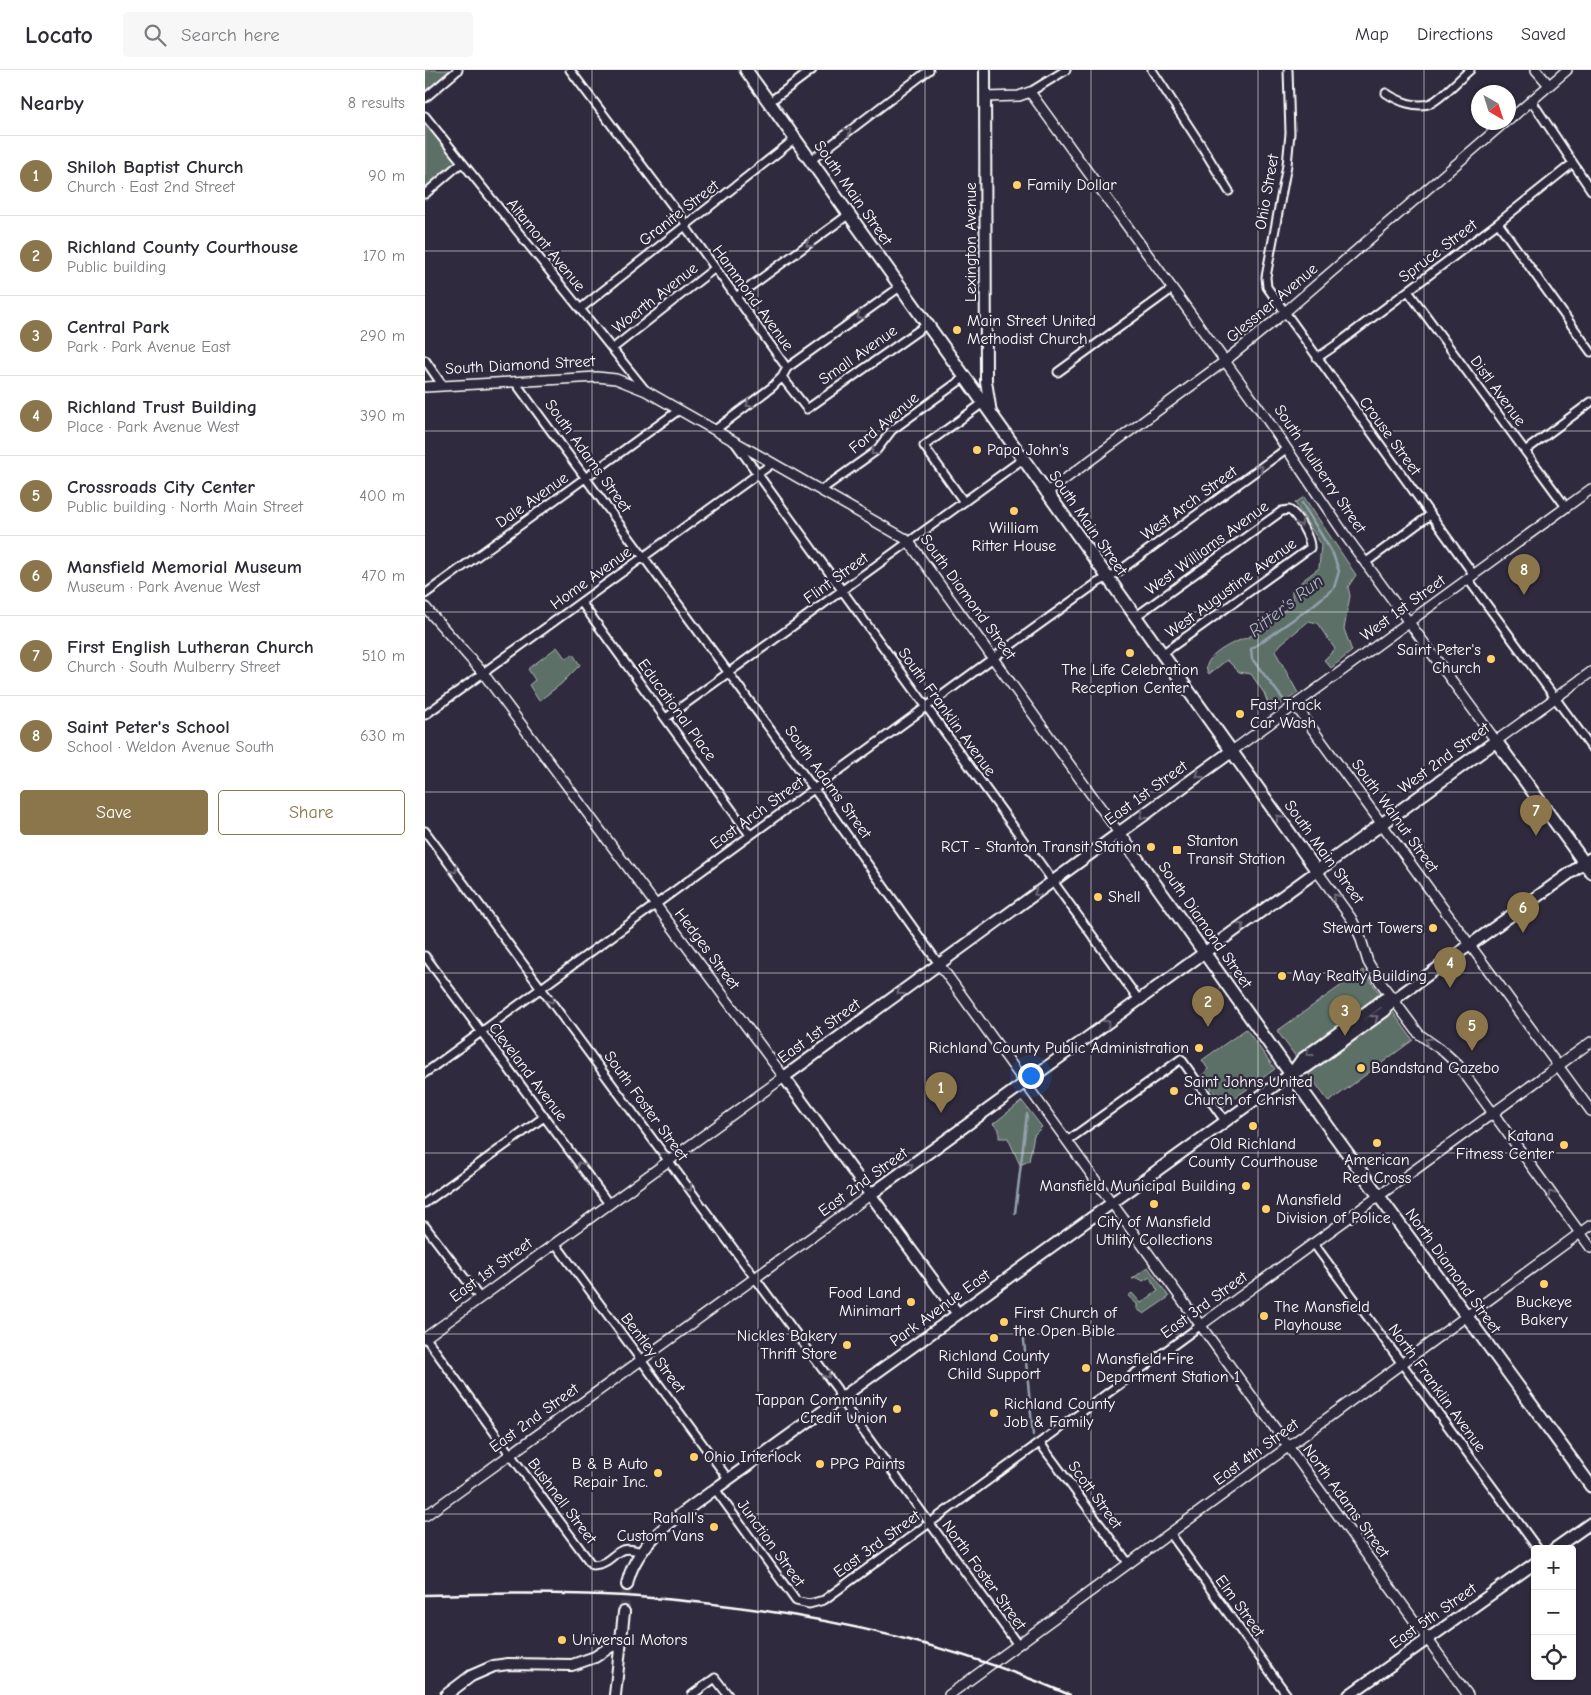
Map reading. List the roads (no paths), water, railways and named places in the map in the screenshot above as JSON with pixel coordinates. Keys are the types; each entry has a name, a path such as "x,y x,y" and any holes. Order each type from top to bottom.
{"highway":[{"name":"South Main Street","path":"746,70 1317,871"},
{"name":"West 2nd Street","path":"1317,871 1496,741"},
{"name":"South Mulberry Street","path":"1496,741 1589,865"},
{"name":"East 1st Street","path":"1119,833 1232,751"},
{"name":"South Diamond Street","path":"1119,833 1291,1074"},
{"name":"North Diamond Street","path":"1291,1074 1591,1486"}],"main road":[{"name":"Lexington Avenue","path":"985,70 987,381 991,414"},
{"name":"East 1st Street","path":"784,1077 1119,833"},
{"name":"Park Avenue East","path":"627,1585 632,1566 641,1552 665,1528 715,1489 1225,1121 1291,1074 1313,1063 1385,1011 1393,1000 1589,865"},
{"name":"East 2nd Street","path":"871,1195 1317,871"},
{"name":"Hedges Street","path":"784,1077 958,1314"},
{"path":"1560,1545 1591,1523"},
{"name":"East 5th Street","path":"1349,1695 1531,1566"},
{"path":"615,1695 624,1612"},
{"path":"446,1695 471,1676 494,1666 508,1664 572,1665 595,1657 622,1639"}],"street":[{"path":"425,98 458,70"},
{"name":"Hammond Avenue","path":"570,70 686,225 787,368 782,377 807,409"},
{"path":"768,103 812,70"},
{"path":"810,161 929,70"},
{"path":"985,97 1019,96 1030,92 1049,76 1066,70"},
{"path":"1151,70 1229,191"},
{"name":"Ohio Street","path":"1285,312 1265,283 1288,156 1290,116 1288,70"},
{"path":"1387,93 1401,102 1431,103 1470,70"},
{"path":"1536,70 1549,85"},
{"path":"1516,114 1567,70"},
{"name":"South Mulberry Street","path":"1030,92 1225,361 1365,564 1496,741"},
{"path":"1531,100 1591,190"},
{"name":"Altamont Avenue","path":"425,116 646,391"},
{"name":"Glessner Avenue","path":"1046,493 1225,361 1285,312 1496,130"},
{"name":"Granite Street","path":"580,309 795,139"},
{"path":"425,194 462,162"},
{"name":"Spruce Street","path":"1317,358 1498,223 1573,163"},
{"path":"736,297 848,215"},
{"path":"1498,223 1591,352"},
{"name":"Woerth Avenue","path":"612,349 715,268"},
{"path":"787,368 900,288"},
{"path":"1058,372 1173,289"},
{"name":"Distl Avenue","path":"1408,290 1566,507"},
{"name":"Crouse Street","path":"1285,312 1591,747"},
{"name":"Small Avenue","path":"807,409 926,325"},
{"path":"425,360 443,386"},
{"name":"South Diamond Street","path":"425,386 606,377 624,382 646,391 909,542 1119,833"},
{"path":"715,430 772,387 782,377"},
{"name":"Ford Avenue","path":"821,490 876,451 892,430 965,377"},
{"name":"South Adams Street","path":"515,382 814,788 1112,1203"},
{"path":"964,502 924,446 983,402"},
{"path":"1525,451 1591,402"},
{"name":"Dale Avenue","path":"425,594 679,410"},
{"name":"South Franklin Avenue","path":"733,440 1139,1000"},
{"name":"West Arch Street","path":"1107,578 1118,572 1285,449"},
{"name":"Flint Street","path":"666,718 1023,459"},
{"name":"Home Avenue","path":"425,715 773,463"},
{"name":"West 1st Street","path":"1232,751 1591,489"},
{"name":"West Williams Avenue","path":"1135,617 1282,511 1289,510 1294,513 1310,542"},
{"path":"1365,564 1429,515"},
{"name":"West Augustine Avenue","path":"1162,654 1310,548 1310,542"},
{"name":"East Arch Street","path":"425,1073 993,658 1097,583 1107,578"},
{"name":"Educational Place","path":"581,602 750,835"},
{"name":"Hedges Street","path":"425,607 483,673 784,1077"},
{"name":"West 2nd Street","path":"1496,741 1591,672"},
{"name":"South Walnut Street","path":"1295,705 1591,1112"},
{"name":"South Foster Street","path":"425,831 756,1277 837,1389 840,1399"},
{"name":"South Main Street","path":"1317,871 1351,918 1372,970 1393,1000 1422,1037 1444,1052 1458,1065 1591,1248"},
{"name":"Cleveland Avenue","path":"425,956 609,1204"},
{"name":"East 3rd Street","path":"809,1604 829,1598 1591,1042"},
{"path":"1067,1141 1181,1059 1225,1121"},
{"name":"East 1st Street","path":"425,1338 784,1077"},
{"path":"425,1203 544,1117"},
{"name":"East 2nd Street","path":"425,1516 871,1195"},
{"name":"North Adams Street","path":"1112,1203 1468,1695"},
{"name":"East 4th Street","path":"949,1695 1591,1225"},
{"path":"425,1226 480,1298"},
{"name":"Bentley Street","path":"555,1244 729,1480"},
{"name":"North Franklin Avenue","path":"1314,1244 1535,1545"},
{"name":"Bushnell Street","path":"425,1338 592,1565 604,1562 622,1549 626,1548 641,1552"},
{"name":"North Foster Street","path":"840,1399 1018,1645"},
{"name":"Scott Street","path":"1040,1443 1129,1564"},
{"name":"Junction Street","path":"715,1489 796,1601 809,1604"},
{"name":"Elm Street","path":"1170,1533 1287,1695"},
{"path":"692,1695 715,1678 727,1695"}],"waterway":[{"name":"Ritter's Run","path":"1283,699 1252,659 1251,649 1311,607 1334,588 1339,571 1333,554 1302,503"},
{"path":"1015,1213 1027,1114"},
{"name":"Ritter's Run","path":"1023,1330 1033,1435"}],"tunnel":[{"path":"624,1612 627,1585"}],"railway":[{"path":"425,1595 575,1594 625,1596 739,1607 852,1626 908,1640 963,1655 1070,1695"}],"place":[{"name":"Family Dollar","path":"1017,185"},
{"name":"Main Street United Methodist Church","path":"957,330"},
{"name":"Papa John's","path":"977,450"},
{"name":"William Ritter House","path":"1014,511"},
{"name":"Saint Peter's School","path":"1524,595"},
{"name":"The Life Celebration Reception Center","path":"1130,653"},
{"name":"Saint Peter's Church","path":"1491,659"},
{"name":"Fast Track Car Wash","path":"1240,714"},
{"name":"First English Lutheran Church","path":"1536,836"},
{"name":"RCT - Stanton Transit Station","path":"1151,847"},
{"name":"Stanton Transit Station","path":"1177,850"},
{"name":"Shell","path":"1098,897"},
{"name":"Stewart Towers","path":"1433,928"},
{"name":"Mansfield Memorial Museum","path":"1523,933"},
{"name":"May Realty Building","path":"1282,976"},
{"name":"Richland Trust Building","path":"1450,988"},
{"name":"Richland County Courthouse","path":"1208,1027"},
{"name":"Central Park","path":"1345,1036"},
{"name":"Richland County Public Administration","path":"1199,1048"},
{"name":"Crossroads City Center","path":"1472,1051"},
{"name":"Bandstand Gazebo","path":"1361,1068"},
{"name":"Saint Johns United Church of Christ","path":"1174,1091"},
{"name":"Shiloh Baptist Church","path":"941,1113"},
{"name":"Old Richland County Courthouse","path":"1253,1126"},
{"name":"American Red Cross","path":"1377,1143"},
{"name":"Katana Fitness Center","path":"1564,1145"},
{"name":"Mansfield Municipal Building","path":"1246,1186"},
{"name":"City of Mansfield Utility Collections","path":"1154,1204"},
{"name":"Mansfield Division of Police","path":"1266,1209"},
{"name":"Buckeye Bakery","path":"1544,1284"},
{"name":"Food Land Minimart","path":"911,1302"},
{"name":"The Mansfield Playhouse","path":"1264,1316"},
{"name":"First Church of the Open Bible","path":"1004,1322"},
{"name":"Richland County Child Support","path":"994,1338"},
{"name":"Nickles Bakery Thrift Store","path":"847,1345"},
{"name":"Mansfield Fire Department Station 1","path":"1086,1368"},
{"name":"Tappan Community Credit Union","path":"897,1409"},
{"name":"Richland County Job & Family","path":"994,1413"},
{"name":"Ohio Interlock","path":"694,1457"},
{"name":"PPG Paints","path":"820,1464"},
{"name":"B & B Auto Repair Inc.","path":"658,1473"},
{"name":"Rahall's Custom Vans","path":"714,1527"},
{"name":"Universal Motors","path":"562,1640"}]}
